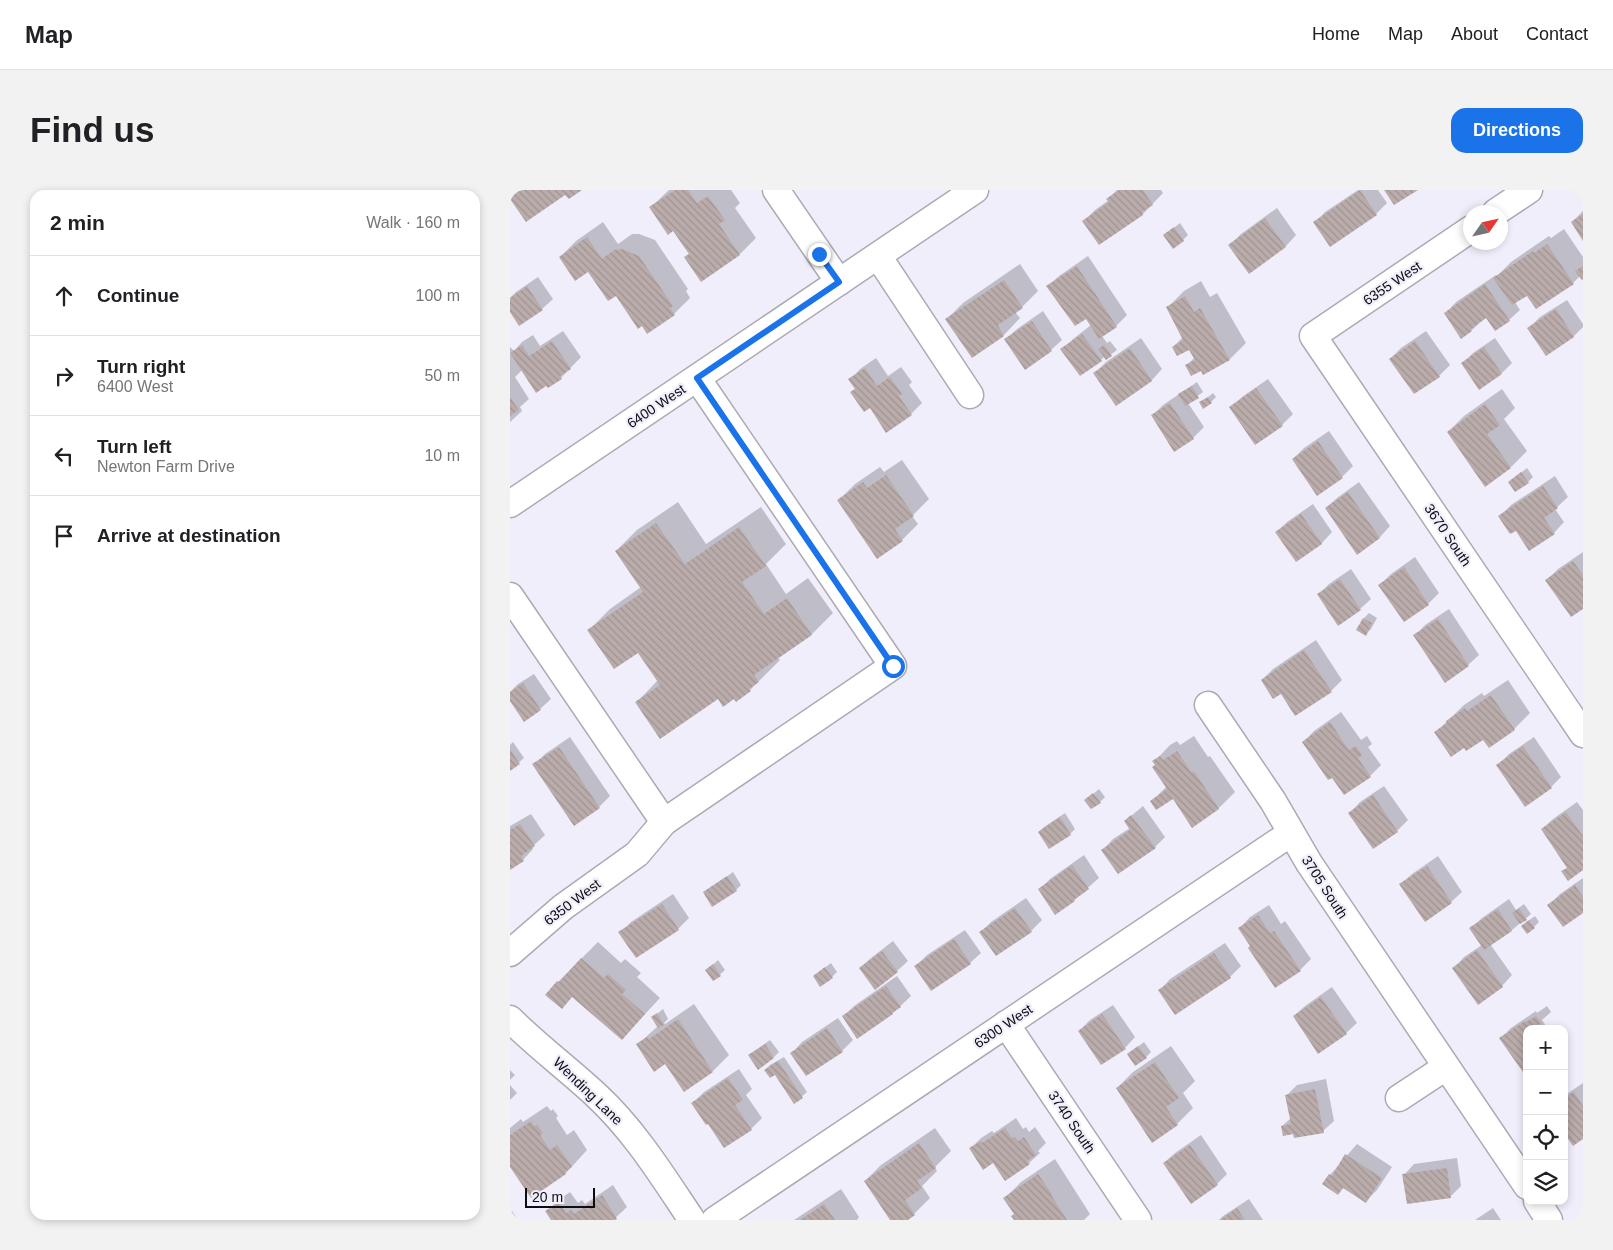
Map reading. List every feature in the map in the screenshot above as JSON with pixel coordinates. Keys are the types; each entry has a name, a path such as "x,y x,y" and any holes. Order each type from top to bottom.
{"street":[{"path":"776,190 839,282"},
{"name":"6400 West","path":"510,504 975,190"},
{"path":"1506,205 1529,190"},
{"name":"6355 West","path":"1313,336 1463,235"},
{"path":"878,256 970,395"},
{"name":"3670 South","path":"1313,336 1583,734"},
{"name":"6350 West","path":"510,953 563,907 637,854 664,822 893,666 697,378"},
{"path":"510,596 664,822"},
{"name":"3705 South","path":"1208,705 1273,801 1309,863 1523,1180"},
{"name":"6300 West","path":"716,1220 1291,833"},
{"name":"Wending Lane","path":"510,1019 615,1114 650,1158 692,1220"},
{"name":"3740 South","path":"1006,1024 1138,1220"},
{"path":"1399,1098 1446,1067"},
{"path":"1540,1205 1549,1220"}],"building":[{"path":"510,190 582,190 569,199 565,195 526,222 510,199"},
{"path":"675,190 688,190 697,203 708,196 725,220 719,224 740,255 701,282 684,257 689,254 673,231 668,235 649,207"},
{"path":"1119,190 1143,190 1153,205 1142,212 1143,215 1099,245 1082,221 1109,202 1106,199"},
{"path":"1360,190 1377,215 1330,247 1313,222"},
{"path":"1384,190 1418,190 1394,205"},
{"path":"1583,214 1583,241 1571,222"},
{"path":"1265,218 1286,247 1249,274 1228,245"},
{"path":"1174,227 1184,241 1173,249 1163,235"},
{"path":"587,237 602,259 614,250 622,249 639,256 673,306 670,308 675,315 647,334 642,326 638,329 616,296 608,301 588,272 575,281 559,257"},
{"path":"1547,244 1574,284 1536,309 1527,296 1512,305 1493,278 1533,251 1534,253"},
{"path":"1077,266 1117,327 1099,339 1086,319 1075,326 1046,286"},
{"path":"1583,266 1583,279 1582,280 1575,271"},
{"path":"1004,280 1023,308 998,325 1004,336 972,358 945,319"},
{"path":"1485,284 1510,321 1495,331 1486,318 1461,339 1444,313"},
{"path":"527,286 543,310 519,326 510,312 510,298"},
{"path":"1185,296 1194,312 1200,308 1230,360 1203,375 1201,371 1191,376 1185,365 1195,360 1189,350 1177,356 1172,347 1183,340 1166,307"},
{"path":"1556,309 1574,337 1546,356 1527,328"},
{"path":"1032,321 1052,351 1025,370 1004,339"},
{"path":"1082,334 1102,361 1080,376 1060,349"},
{"path":"552,341 571,369 560,376 562,379 536,393 510,353 522,345 529,356"},
{"path":"1415,341 1440,377 1414,394 1389,359"},
{"path":"1104,345 1112,356 1106,360 1098,349"},
{"path":"1484,347 1502,374 1479,390 1461,363"},
{"path":"1130,348 1152,381 1116,406 1093,373"},
{"path":"865,368 877,386 890,377 902,394 899,396 912,415 886,433 870,408 864,412 850,392 855,389 848,379"},
{"path":"1192,386 1199,398 1185,406 1178,394"},
{"path":"1256,388 1283,426 1255,445 1229,407"},
{"path":"510,397 519,410 510,416"},
{"path":"1208,397 1212,403 1203,409 1199,402"},
{"path":"1170,403 1194,439 1174,452 1151,415"},
{"path":"1485,404 1500,425 1487,434 1511,468 1485,487 1447,432"},
{"path":"1318,441 1343,478 1317,496 1292,459"},
{"path":"1521,472 1529,483 1515,492 1508,482"},
{"path":"886,475 914,516 895,529 903,541 877,559 837,500 863,482 867,488"},
{"path":"1543,486 1558,508 1544,518 1555,534 1529,551 1516,531 1510,534 1498,516"},
{"path":"1348,492 1380,538 1357,555 1325,508"},
{"path":"1301,514 1322,544 1296,562 1275,532"},
{"path":"656,523 685,564 739,527 766,566 742,582 764,614 787,598 812,635 754,675 759,682 749,689 751,691 736,702 734,699 723,707 718,699 660,739 635,702 660,685 638,653 614,669 587,630 643,592 615,551"},
{"path":"1573,561 1583,575 1583,609 1571,617 1545,580"},
{"path":"1404,567 1429,605 1404,622 1378,585"},
{"path":"1340,579 1361,610 1338,626 1317,594"},
{"path":"1363,618 1372,623 1366,636 1356,630"},
{"path":"1438,619 1469,666 1445,683 1413,635"},
{"path":"1304,650 1332,692 1295,716 1281,694 1273,699 1261,680"},
{"path":"523,683 541,710 524,722 510,701 510,692"},
{"path":"1491,695 1515,730 1489,748 1483,740 1466,751 1464,748 1451,757 1434,732 1465,708 1467,711"},
{"path":"1330,722 1349,750 1356,746 1362,755 1358,758 1371,777 1344,795 1332,778 1328,780 1302,742"},
{"path":"1523,746 1552,788 1525,807 1496,765"},
{"path":"559,747 600,808 574,826 532,764"},
{"path":"510,749 520,764 510,771"},
{"path":"1177,751 1192,773 1194,771 1219,809 1192,828 1173,799 1156,810 1150,801 1167,789 1152,767 1155,765 1152,761 1160,756 1163,760"},
{"path":"1093,793 1101,803 1091,809 1084,800"},
{"path":"1373,795 1398,832 1373,849 1348,813"},
{"path":"1566,812 1583,836 1583,860 1581,861 1583,870 1568,881 1561,871 1567,868 1541,829"},
{"path":"1131,815 1156,848 1118,874 1101,850 1130,830 1124,821"},
{"path":"1060,817 1071,835 1049,849 1038,832"},
{"path":"520,824 535,846 521,856 524,861 510,870 510,830"},
{"path":"1072,865 1089,889 1055,915 1038,889"},
{"path":"1427,866 1452,903 1425,922 1399,884"},
{"path":"727,876 737,891 712,907 703,892"},
{"path":"1575,885 1583,897 1583,913 1563,927 1547,905"},
{"path":"662,904 679,930 636,958 618,932"},
{"path":"1015,908 1032,932 996,956 979,932"},
{"path":"1519,908 1527,920 1520,924 1512,913"},
{"path":"1498,909 1512,931 1484,950 1469,928"},
{"path":"1258,915 1270,933 1274,931 1301,971 1275,988 1248,948 1250,946 1238,928"},
{"path":"1529,920 1535,928 1527,934 1521,926"},
{"path":"954,939 971,964 931,991 914,966"},
{"path":"1477,950 1503,987 1478,1005 1452,968"},
{"path":"882,951 898,972 875,990 859,968"},
{"path":"1214,953 1231,978 1175,1015 1158,990"},
{"path":"581,958 604,978 608,974 626,990 622,994 645,1014 622,1040 572,997 562,1009 545,995"},
{"path":"713,964 721,976 713,981 705,970"},
{"path":"825,967 833,978 820,987 813,976"},
{"path":"886,986 901,1007 857,1039 842,1016"},
{"path":"1321,997 1347,1034 1318,1054 1293,1016"},
{"path":"657,1013 664,1025 658,1028 651,1017"},
{"path":"1102,1014 1126,1049 1101,1065 1078,1031"},
{"path":"1536,1016 1541,1023 1538,1025 1523,1025 1523,1072 1499,1038"},
{"path":"678,1019 713,1072 684,1092 665,1064 654,1072 636,1044 647,1037 649,1039"},
{"path":"827,1028 843,1052 806,1076 790,1053"},
{"path":"765,1044 774,1058 758,1070 748,1055"},
{"path":"1138,1046 1147,1058 1135,1066 1127,1054"},
{"path":"778,1061 803,1098 794,1104 775,1075 770,1078 764,1070"},
{"path":"1155,1062 1179,1098 1166,1107 1178,1125 1152,1143 1116,1088"},
{"path":"728,1078 743,1100 735,1105 752,1130 724,1148 691,1103"},
{"path":"1315,1089 1324,1133 1294,1138 1293,1134 1283,1136 1281,1126 1291,1124 1285,1095"},
{"path":"1574,1092 1583,1106 1583,1139 1573,1146 1568,1139 1568,1096"},
{"path":"531,1121 543,1133 540,1135 550,1150 557,1145 572,1167 565,1172 566,1174 531,1198 510,1167 510,1135"},
{"path":"1005,1128 1012,1138 1014,1137 1018,1141 1024,1137 1036,1155 1027,1161 1030,1164 1005,1181 993,1163 983,1170 969,1148 981,1141 982,1143"},
{"path":"919,1143 936,1168 917,1181 922,1188 905,1200 915,1215 908,1220 890,1220 864,1181"},
{"path":"1190,1145 1218,1185 1191,1204 1163,1163"},
{"path":"1345,1154 1382,1178 1366,1203 1343,1188 1338,1195 1322,1184 1329,1174 1332,1176"},
{"path":"1447,1168 1451,1198 1407,1204 1402,1174"},
{"path":"1038,1174 1067,1220 1014,1220 1011,1216 1014,1214 1003,1198"},
{"path":"602,1195 617,1219 551,1220 545,1211 559,1202 566,1213 571,1210 574,1214"},
{"path":"824,1204 835,1220 800,1220"},
{"path":"1237,1208 1245,1220 1220,1220"}],"route":[{"path":"819,254 839,282 697,378 893,666"}]}
